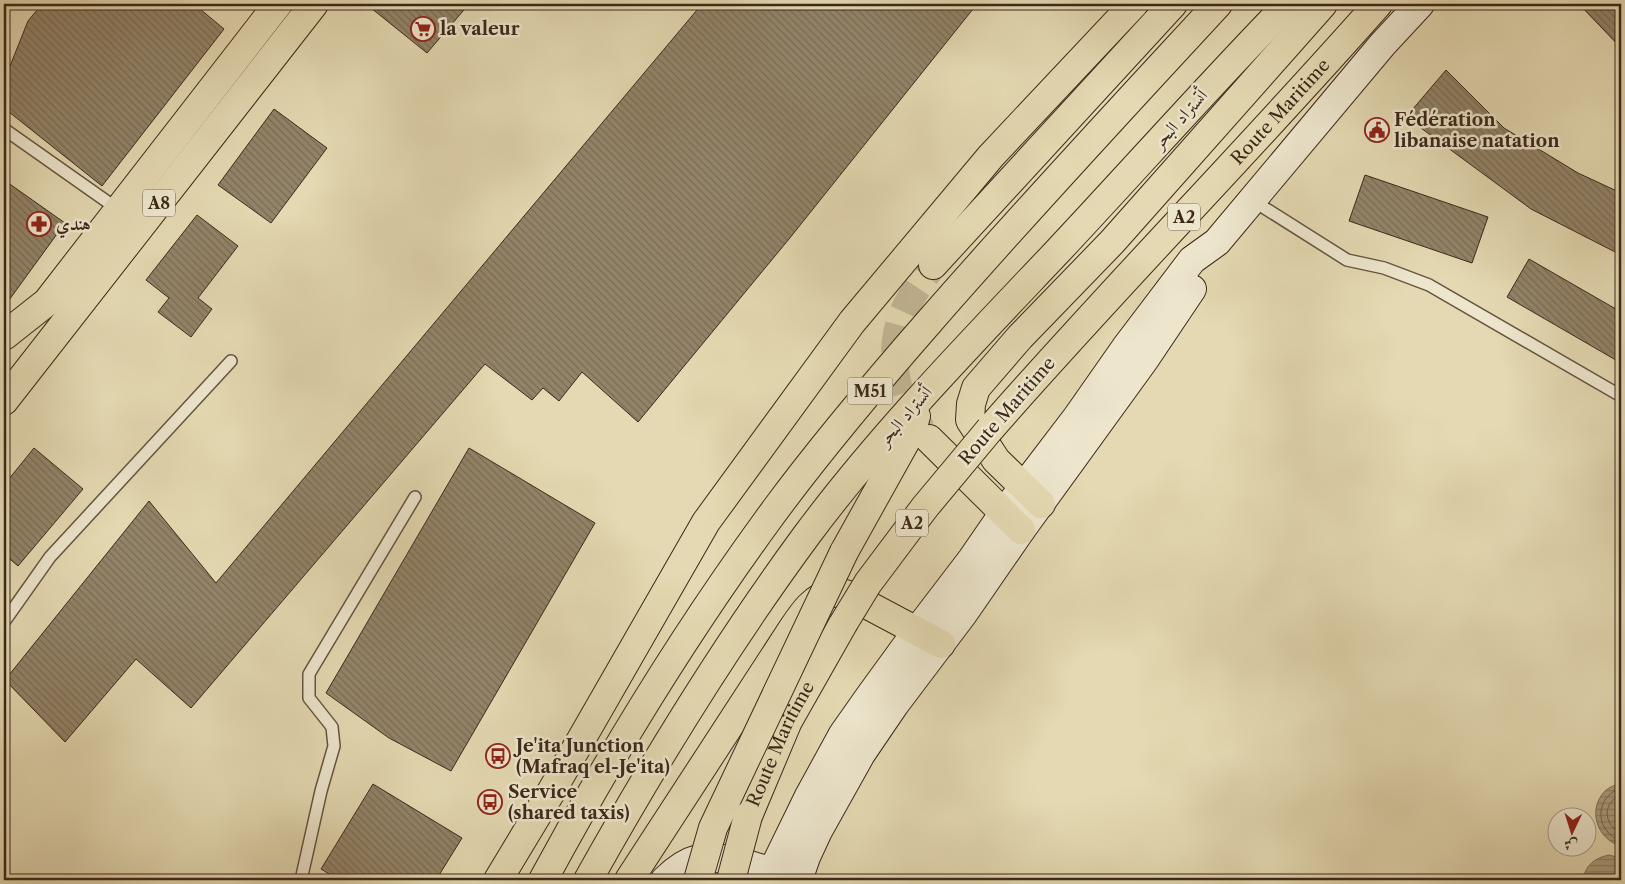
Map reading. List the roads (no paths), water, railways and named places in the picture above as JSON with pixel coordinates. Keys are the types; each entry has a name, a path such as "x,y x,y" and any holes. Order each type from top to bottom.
{"highway":[{"name":"A8","path":"4,336 47,302 278,4"},
{"name":"A8","path":"4,401 314,4"},
{"path":"498,880 556,784 706,522 852,322 992,156 1134,4"},
{"path":"933,265 1173,4"},
{"name":"M51","path":"543,880 575,821 700,616 768,520 878,381 988,254 1218,4"},
{"name":"أتستراد البحر","path":"588,880 668,742 710,675 806,536 859,469 923,395 1137,167 1227,66 1288,4"},
{"path":"1033,496 996,460 970,420 970,404 976,388 1020,337 1112,242 1323,4"},
{"name":"Route Maritime","path":"731,880 748,816 788,721 868,583 925,507 1047,364 1319,71 1378,4"},
{"path":"4,382 60,322 80,304"},
{"path":"698,880 713,828 844,552 912,430 923,395"},
{"path":"929,439 1012,522"},
{"path":"629,880 799,618 819,599 833,593 850,595 941,644"},
{"path":"524,880 575,821"}],"street":[{"path":"784,878 808,798 843,734 917,631 972,559 1012,522 1145,359 1206,267 1217,242 1382,45 1420,4"},
{"path":"784,878 806,857 818,831 862,754 895,704 963,614 1012,522"},
{"path":"665,880 689,863 702,858 729,860 784,878"}],"lane":[{"path":"4,129 119,210"},
{"path":"1252,200 1346,260 1384,268 1429,284 1621,396"},
{"path":"4,622 50,557 231,361"},
{"path":"300,880 320,791 334,746 332,727 309,698 309,674 415,497"}],"water":[{"path":"1621,783 1621,846 1606,838 1598,824 1597,806 1604,792 1610,787"},
{"path":"1609,855 1621,858 1621,880 1583,880 1588,866 1599,858"}],"tunnel":[{"path":"922,430 900,395 895,371 895,345 904,311 933,265"}],"place":[{"name":"la valeur","path":"423,29"},
{"name":"Fédération libanaise natation","path":"1377,130"},
{"name":"هندي","path":"39,224"},
{"name":"Je'ita Junction (Mafraq el-Je'ita)","path":"498,756"},
{"name":"Service (shared taxis)","path":"490,802"}]}
